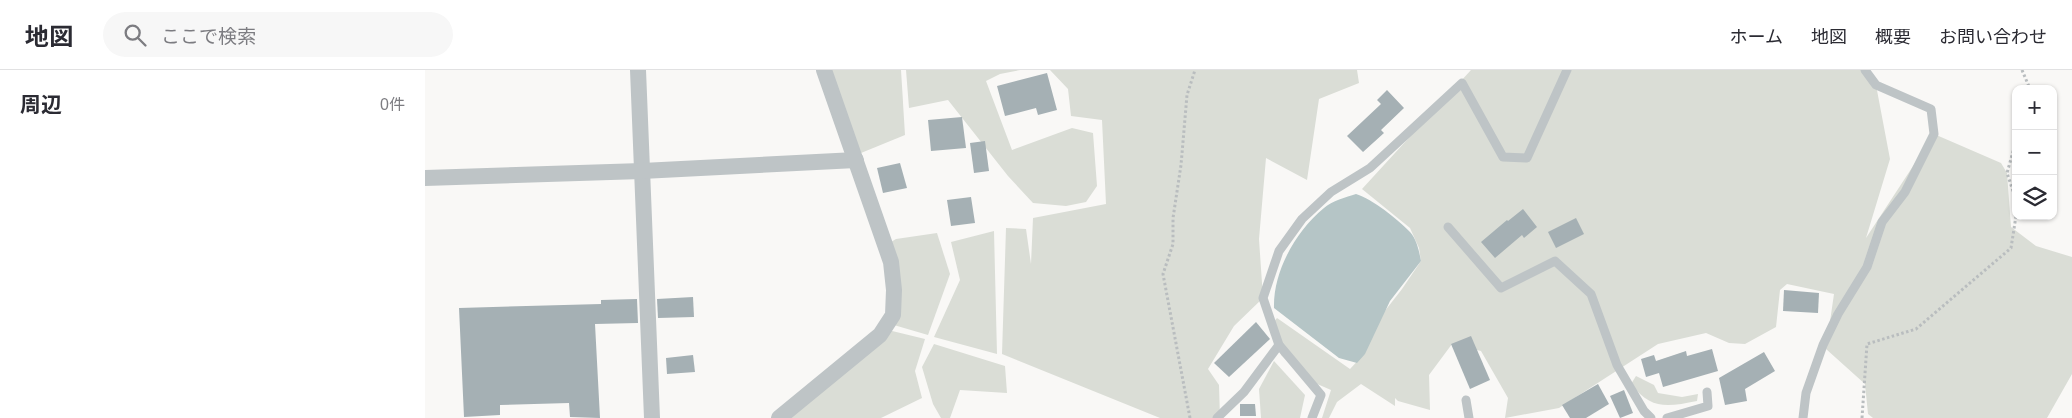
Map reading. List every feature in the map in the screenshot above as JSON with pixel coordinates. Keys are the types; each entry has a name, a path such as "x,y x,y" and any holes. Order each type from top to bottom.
{"street":[{"path":"638,70 652,418"},
{"path":"779,418 880,335 893,315 894,290 891,262 824,70"},
{"path":"425,178 642,171 856,160"}],"lane":[{"path":"1312,418 1321,395 1279,345 1263,298 1279,251 1302,219 1331,192 1370,168 1462,83 1503,157 1527,158 1567,70"},
{"path":"1803,418 1806,393 1823,345 1838,314 1867,268 1882,222 1905,192 1934,134 1931,109 1876,85 1865,70"},
{"path":"1448,227 1501,288 1555,262 1591,294 1617,365 1644,411 1651,418"},
{"path":"1217,418 1244,392 1279,345"},
{"path":"1667,418 1707,406 1707,392"},
{"path":"1466,400 1469,418"}],"path":[{"path":"1190,418 1163,274 1173,244 1173,218 1181,165 1187,95 1195,70"},
{"path":"2022,70 2028,85"},
{"path":"2012,156 2007,173 2012,188"},
{"path":"1862,418 1867,344 1916,329 2011,248 2015,220"}],"shaded area":[{"path":"827,70 901,70 905,135 861,153"},
{"path":"906,70 1020,70 1000,74 986,81 1012,150 1072,128 1093,133 1097,186 1086,202 1066,206 1033,203 1008,176 948,100 909,108"},
{"path":"1050,70 1357,70 1359,83 1319,99 1307,180 1266,158 1259,239 1263,298 1234,326 1208,369 1219,385 1220,418 1160,418 1002,354 1006,228 1026,229 1031,264 1033,218 1106,204 1102,120 1071,116 1068,89"},
{"path":"1471,70 1861,70 1876,85 1890,159 1866,238 1934,134 2001,163 2007,173 2011,227 2036,246 2072,257 2072,374 2047,418 1873,418 1868,414 1865,384 1826,349 1834,294 1787,284 1780,290 1776,327 1745,344 1729,343 1706,333 1658,344 1559,408 1505,418 1508,398 1481,351 1452,344 1429,375 1430,410 1398,401 1395,398 1395,406 1361,384 1337,402 1329,418 1322,418 1331,390 1308,380 1281,355 1272,324 1277,318 1350,369 1364,354 1363,339 1421,261 1419,248 1410,228 1362,189"},
{"path":"1356,194 1370,200 1385,210 1410,232 1416,242 1421,261 1390,301 1365,354 1357,363 1339,358 1274,308 1277,280 1282,266 1304,228 1327,206"},
{"path":"994,231 997,354 934,337 960,280 951,242"},
{"path":"937,233 950,274 928,335 887,323 886,245 896,239"},
{"path":"884,329 925,339 915,371 922,398 881,418 782,418"},
{"path":"934,344 1005,366 1007,393 960,390 950,418 941,418 933,404 922,367"},
{"path":"1274,361 1305,395 1300,418 1261,418 1259,389"},
{"path":"1636,376 1654,385 1658,393 1682,397 1698,394 1697,401 1677,405 1653,402 1638,392 1631,384"}],"building":[{"path":"1047,73 1057,110 1038,115 1036,108 1005,116 997,86"},
{"path":"1387,90 1404,108 1381,130 1384,133 1363,152 1347,136 1381,104 1377,100"},
{"path":"962,117 966,148 931,151 928,120"},
{"path":"985,141 989,171 974,173 970,143"},
{"path":"900,163 907,188 883,193 877,168"},
{"path":"971,197 975,223 951,226 947,200"},
{"path":"1523,209 1537,227 1524,238 1522,235 1495,258 1481,242"},
{"path":"1576,218 1584,234 1556,248 1548,232"},
{"path":"1784,290 1819,293 1818,313 1783,311"},
{"path":"693,297 694,317 658,318 657,299"},
{"path":"637,299 638,323 595,324 600,418 570,417 569,403 500,405 500,415 464,417 459,308 601,304 601,300"},
{"path":"1256,322 1270,339 1229,377 1214,363"},
{"path":"1471,336 1490,380 1470,389 1451,344"},
{"path":"1712,349 1718,371 1663,387 1659,373 1646,377 1641,359 1654,355 1656,361 1686,351 1687,356"},
{"path":"1764,352 1775,371 1745,389 1747,401 1725,405 1719,378"},
{"path":"693,355 695,372 667,374 666,358"},
{"path":"1598,384 1609,404 1586,418 1570,418 1562,405"},
{"path":"1624,390 1633,413 1620,418 1610,396"},
{"path":"1240,404 1255,404 1256,416 1240,416"}]}
